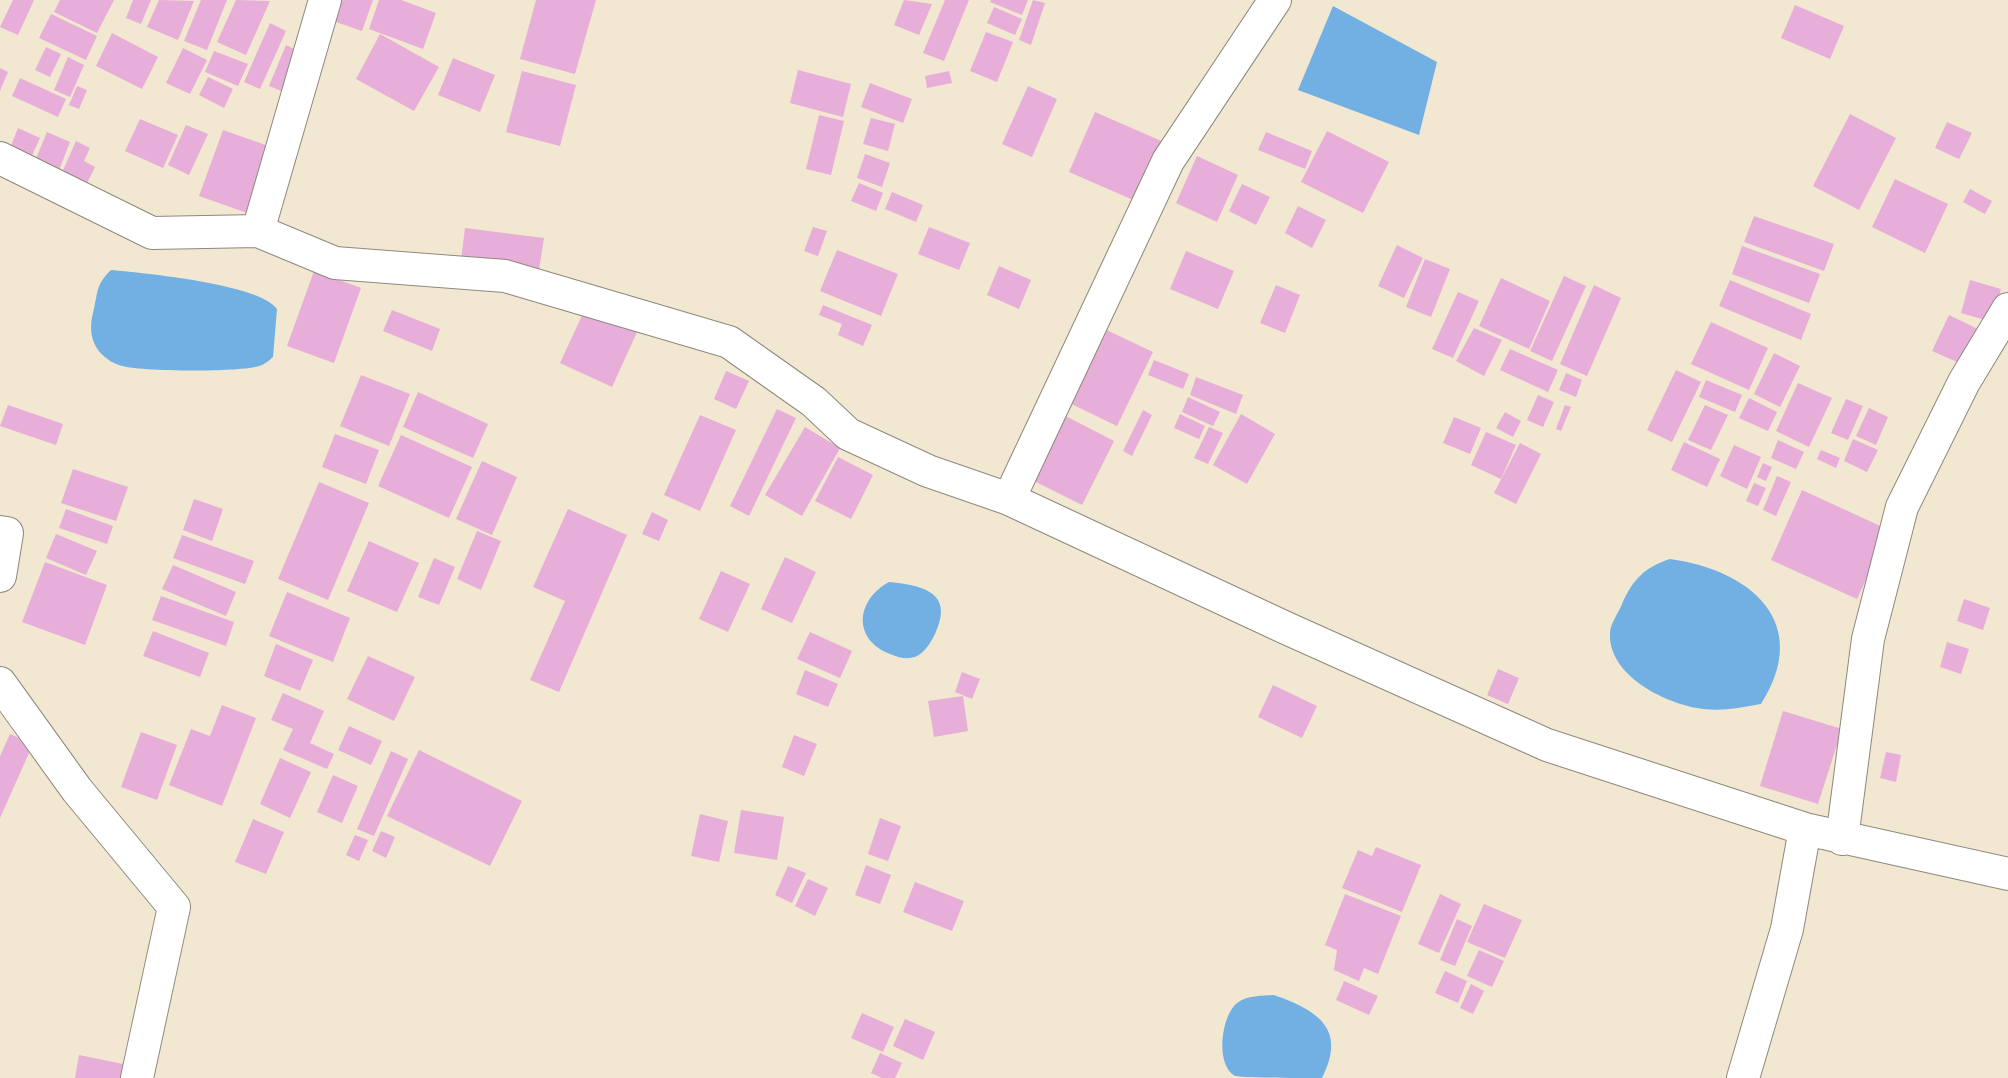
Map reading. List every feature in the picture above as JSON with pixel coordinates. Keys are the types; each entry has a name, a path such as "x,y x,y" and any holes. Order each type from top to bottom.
{"street":[{"path":"258,231 325,0"},
{"path":"1009,499 1168,161 1275,0"},
{"path":"0,158 152,233 258,231 335,263 505,276 729,342 814,402 848,433 928,471 1009,499 1286,628 1547,745 1805,829 2008,874"},
{"path":"1842,839 1868,639 1902,507 1964,382 2008,309"},
{"path":"0,532 7,533 0,576"},
{"path":"0,683 77,790 174,907 138,1078"},
{"path":"1744,1078 1787,929 1805,829"}],"water":[{"path":"1333,6 1437,62 1419,135 1298,90"},
{"path":"111,270 200,281 225,286 266,300 277,309 273,357 265,364 244,369 207,370 145,369 111,361 95,344 91,321 98,290"},
{"path":"1670,559 1699,565 1726,575 1748,588 1765,605 1776,625 1780,649 1775,675 1761,704 1721,710 1683,705 1640,684 1618,662 1612,648 1610,629 1626,595 1635,581 1647,570"},
{"path":"889,582 924,589 938,600 941,609 935,634 927,648 911,658 898,657 878,647 869,639 864,629 865,609 870,599"},
{"path":"1274,995 1303,1007 1324,1023 1331,1046 1329,1061 1322,1078 1241,1077 1235,1076 1229,1070 1225,1062 1223,1040 1227,1018 1232,1009 1245,999"}],"building":[{"path":"13,0 34,0 18,35 0,27"},
{"path":"60,0 114,0 97,33 54,12"},
{"path":"133,0 151,0 141,24 126,18"},
{"path":"159,0 194,1 178,40 147,27"},
{"path":"201,0 227,0 207,50 184,41"},
{"path":"236,0 270,1 246,55 217,42"},
{"path":"333,0 373,0 362,31 327,19"},
{"path":"379,0 401,0 436,13 423,49 369,29"},
{"path":"536,0 596,0 575,74 520,59"},
{"path":"904,0 932,4 919,35 894,25"},
{"path":"945,0 969,0 944,61 923,53"},
{"path":"1028,0 1022,15 990,2"},
{"path":"1033,0 1045,3 1031,45 1019,40"},
{"path":"1795,5 1844,26 1830,59 1781,38"},
{"path":"994,7 1022,19 1015,35 987,23"},
{"path":"51,14 97,36 86,60 39,38"},
{"path":"270,23 286,31 260,89 244,82"},
{"path":"986,32 1013,42 997,82 970,71"},
{"path":"112,33 158,57 142,89 96,66"},
{"path":"380,34 439,67 414,111 356,79"},
{"path":"286,45 302,53 284,92 269,86"},
{"path":"46,47 61,54 50,77 35,70"},
{"path":"183,48 207,60 190,94 166,83"},
{"path":"214,51 248,64 238,86 205,72"},
{"path":"68,57 84,65 70,97 54,90"},
{"path":"453,58 495,75 480,112 438,95"},
{"path":"0,68 8,72 0,91"},
{"path":"798,70 851,84 843,117 790,103"},
{"path":"522,71 576,85 560,146 506,132"},
{"path":"949,71 952,83 927,88 925,76"},
{"path":"208,77 233,89 224,108 199,95"},
{"path":"20,78 66,99 58,117 12,96"},
{"path":"870,83 912,99 903,123 861,107"},
{"path":"77,86 87,90 79,109 69,105"},
{"path":"1028,86 1057,99 1032,157 1002,144"},
{"path":"1095,112 1166,143 1140,203 1069,172"},
{"path":"1850,114 1896,138 1859,210 1813,186"},
{"path":"819,115 844,121 831,175 806,169"},
{"path":"871,118 895,124 888,151 863,144"},
{"path":"140,119 178,135 163,168 125,151"},
{"path":"1947,122 1972,133 1959,159 1935,148"},
{"path":"186,125 208,134 189,175 168,165"},
{"path":"18,128 40,138 29,162 8,153"},
{"path":"223,130 277,149 253,215 199,196"},
{"path":"1327,131 1389,162 1363,213 1301,182"},
{"path":"47,132 70,142 56,178 32,168"},
{"path":"1266,132 1312,151 1305,169 1258,150"},
{"path":"76,141 90,148 84,161 95,167 84,189 60,177"},
{"path":"865,154 890,163 882,187 857,178"},
{"path":"1197,156 1238,175 1217,222 1176,203"},
{"path":"1895,179 1948,204 1925,253 1872,227"},
{"path":"859,183 883,193 876,211 851,201"},
{"path":"1242,184 1270,197 1256,225 1229,211"},
{"path":"1970,189 1992,201 1985,214 1963,202"},
{"path":"892,192 923,205 916,222 885,209"},
{"path":"1298,206 1326,220 1312,248 1285,233"},
{"path":"1754,216 1834,244 1824,271 1744,242"},
{"path":"813,227 827,231 818,256 804,251"},
{"path":"929,227 970,243 959,270 918,254"},
{"path":"465,228 544,238 539,270 461,260"},
{"path":"1397,245 1423,258 1404,298 1378,286"},
{"path":"1742,246 1820,274 1809,303 1732,274"},
{"path":"837,250 898,274 881,316 820,291"},
{"path":"1186,251 1234,271 1218,309 1170,289"},
{"path":"1425,259 1450,269 1431,317 1406,307"},
{"path":"999,266 1031,280 1019,309 987,295"},
{"path":"314,271 361,288 334,363 287,346"},
{"path":"1564,276 1586,286 1552,361 1530,351"},
{"path":"1501,278 1550,301 1529,349 1479,326"},
{"path":"1730,280 1811,314 1801,340 1719,306"},
{"path":"1970,280 2001,289 1992,322 1961,313"},
{"path":"1276,285 1300,295 1285,333 1260,323"},
{"path":"1594,285 1621,298 1587,376 1560,364"},
{"path":"1458,292 1479,301 1453,358 1432,349"},
{"path":"823,305 872,325 863,346 838,335 842,324 819,315"},
{"path":"586,307 638,330 612,387 560,363"},
{"path":"392,310 440,329 432,351 383,331"},
{"path":"1949,315 1982,331 1966,366 1932,351"},
{"path":"1711,322 1768,348 1749,390 1691,364"},
{"path":"1098,326 1153,352 1117,426 1063,400"},
{"path":"1474,328 1502,340 1484,376 1456,361"},
{"path":"1510,349 1558,370 1548,392 1500,370"},
{"path":"1774,353 1800,366 1780,407 1754,394"},
{"path":"1154,360 1189,374 1183,389 1148,375"},
{"path":"1676,370 1701,382 1672,442 1647,430"},
{"path":"726,371 749,381 736,409 714,399"},
{"path":"1566,373 1582,380 1576,397 1559,390"},
{"path":"361,375 410,394 389,446 340,426"},
{"path":"1196,377 1243,395 1236,414 1190,395"},
{"path":"1706,380 1742,395 1735,412 1699,397"},
{"path":"1798,383 1832,398 1809,447 1776,431"},
{"path":"418,392 488,424 473,458 403,427"},
{"path":"1538,395 1554,402 1543,427 1527,420"},
{"path":"1188,397 1220,412 1213,426 1182,412"},
{"path":"1749,398 1777,412 1768,431 1739,418"},
{"path":"1846,399 1863,406 1848,440 1831,433"},
{"path":"8,405 63,424 56,445 0,426"},
{"path":"1565,405 1571,407 1561,431 1556,429"},
{"path":"1705,405 1728,415 1711,450 1688,440"},
{"path":"1869,408 1888,417 1876,445 1856,436"},
{"path":"777,409 796,418 749,516 730,506"},
{"path":"1143,410 1152,415 1132,456 1123,451"},
{"path":"1058,412 1114,441 1082,505 1026,477"},
{"path":"1505,412 1521,421 1513,437 1496,428"},
{"path":"1180,414 1205,426 1199,439 1174,428"},
{"path":"1241,414 1275,434 1247,484 1213,465"},
{"path":"700,415 736,430 700,511 664,495"},
{"path":"1454,417 1481,428 1470,454 1443,443"},
{"path":"805,427 840,448 802,516 765,495"},
{"path":"1209,427 1223,433 1208,464 1194,458"},
{"path":"1486,432 1516,445 1501,479 1471,465"},
{"path":"335,434 379,450 366,484 322,467"},
{"path":"401,435 472,467 449,518 378,486"},
{"path":"1853,439 1878,450 1867,472 1844,461"},
{"path":"1778,440 1804,452 1796,469 1771,458"},
{"path":"1684,442 1720,459 1707,487 1671,470"},
{"path":"1520,443 1541,454 1516,504 1494,493"},
{"path":"1734,445 1761,457 1747,489 1720,476"},
{"path":"1821,450 1840,458 1836,468 1817,459"},
{"path":"838,457 873,475 851,519 815,501"},
{"path":"482,461 517,477 492,535 456,519"},
{"path":"1763,463 1772,467 1766,481 1757,477"},
{"path":"73,469 128,487 116,521 61,503"},
{"path":"1777,476 1791,482 1776,516 1763,510"},
{"path":"319,482 369,503 328,600 278,579"},
{"path":"1754,483 1766,488 1758,506 1746,501"},
{"path":"1802,490 1889,530 1857,599 1771,560"},
{"path":"194,499 223,509 212,541 183,530"},
{"path":"66,509 113,526 107,544 59,528"},
{"path":"568,509 627,535 559,692 530,680 565,601 533,587"},
{"path":"652,512 668,520 659,541 642,534"},
{"path":"477,531 501,541 481,590 457,579"},
{"path":"56,534 97,551 86,575 46,558"},
{"path":"182,535 254,561 245,584 173,558"},
{"path":"369,541 419,563 397,612 347,591"},
{"path":"785,557 816,572 792,623 761,609"},
{"path":"434,558 455,567 439,605 418,597"},
{"path":"45,562 107,585 85,645 22,622"},
{"path":"173,565 236,592 226,616 162,589"},
{"path":"721,571 750,584 728,632 699,619"},
{"path":"287,592 350,618 333,662 269,636"},
{"path":"161,596 234,622 226,646 152,620"},
{"path":"1964,599 1990,608 1983,630 1957,621"},
{"path":"153,631 209,653 200,677 143,656"},
{"path":"810,632 852,651 840,678 797,659"},
{"path":"1947,642 1969,649 1961,674 1940,667"},
{"path":"276,644 313,660 300,691 264,676"},
{"path":"368,656 415,677 394,721 347,699"},
{"path":"1498,669 1519,678 1508,704 1487,695"},
{"path":"805,670 838,684 828,707 796,694"},
{"path":"962,672 980,679 972,699 955,692"},
{"path":"1273,685 1317,706 1302,738 1258,717"},
{"path":"283,693 324,711 310,743 334,754 327,769 283,750 293,729 271,720"},
{"path":"963,696 968,731 934,737 928,701"},
{"path":"222,705 256,718 222,806 169,785 191,729 210,736"},
{"path":"1783,711 1842,729 1818,804 1760,786"},
{"path":"349,726 382,741 371,765 338,750"},
{"path":"141,732 177,745 157,800 121,787"},
{"path":"10,734 33,744 0,818 0,756"},
{"path":"794,735 817,744 804,776 782,767"},
{"path":"419,750 522,801 490,866 387,816"},
{"path":"391,751 408,759 374,836 357,829"},
{"path":"1886,752 1901,755 1896,782 1880,778"},
{"path":"280,758 311,772 290,818 260,804"},
{"path":"333,775 358,786 342,823 317,812"},
{"path":"741,810 784,817 777,860 734,853"},
{"path":"700,814 728,821 719,862 691,856"},
{"path":"880,818 901,826 888,861 868,854"},
{"path":"253,819 284,832 266,874 235,862"},
{"path":"381,831 395,837 386,858 372,851"},
{"path":"355,835 368,840 359,861 346,855"},
{"path":"1376,847 1421,865 1402,912 1342,888 1358,850 1372,856"},
{"path":"866,865 891,875 880,904 855,895"},
{"path":"788,866 806,873 792,903 775,895"},
{"path":"808,879 828,888 815,916 795,906"},
{"path":"915,882 964,901 952,931 903,912"},
{"path":"1345,894 1401,916 1378,974 1364,968 1359,981 1334,970 1337,950 1325,945"},
{"path":"1440,894 1461,904 1439,953 1418,944"},
{"path":"1484,904 1522,920 1505,958 1467,942"},
{"path":"1457,919 1472,926 1455,966 1440,960"},
{"path":"1479,950 1504,961 1492,987 1467,976"},
{"path":"1445,971 1467,981 1458,1003 1435,993"},
{"path":"1344,981 1378,996 1369,1015 1336,1000"},
{"path":"1471,984 1484,991 1473,1014 1460,1008"},
{"path":"862,1013 894,1027 883,1052 851,1038"},
{"path":"905,1019 935,1032 923,1060 893,1046"},
{"path":"880,1053 902,1063 895,1078 882,1078 871,1073"},
{"path":"79,1055 133,1066 130,1078 75,1078"}]}
